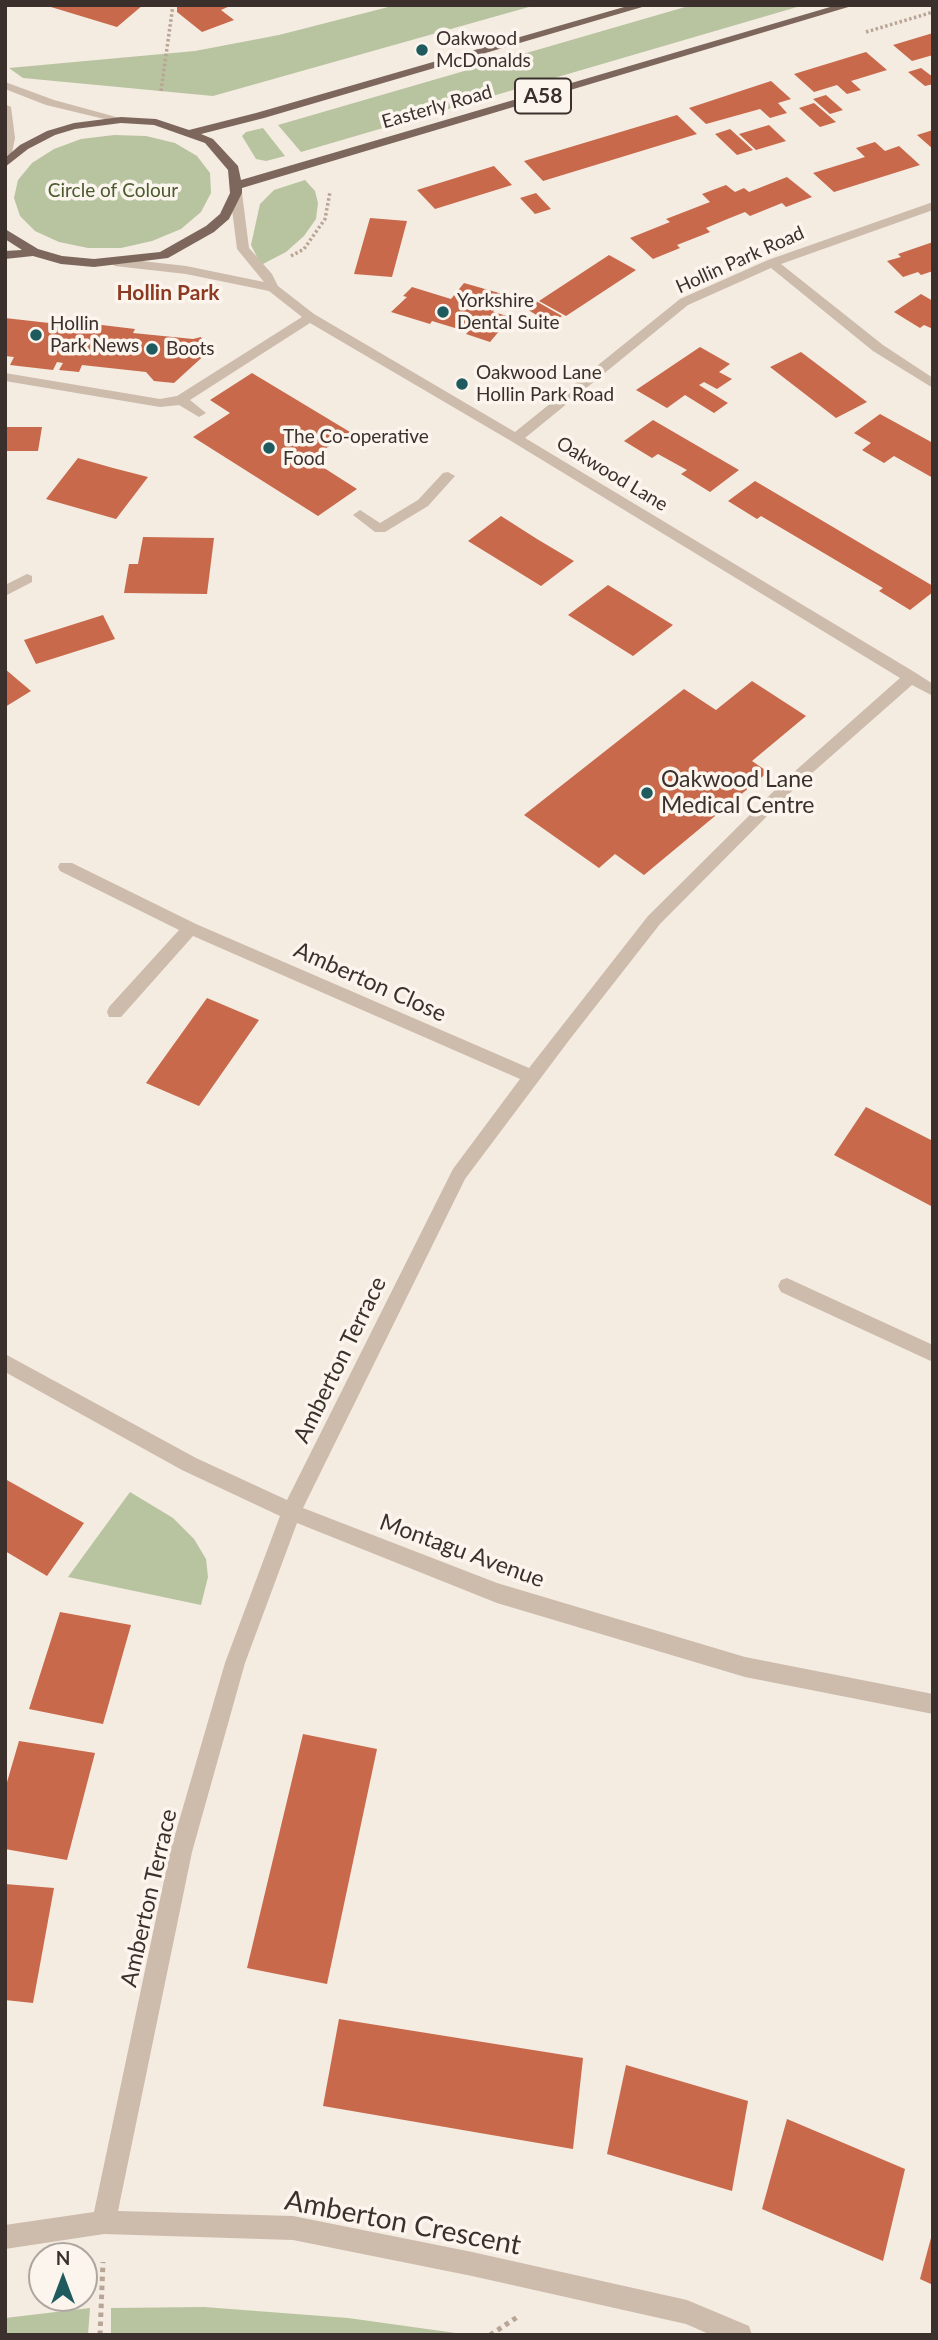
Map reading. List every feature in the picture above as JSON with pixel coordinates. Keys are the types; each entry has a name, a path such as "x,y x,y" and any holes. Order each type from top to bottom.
{"main road":[{"name":"Easterly Road","path":"191,133 260,116 644,5"},
{"name":"Easterly Road","path":"236,189 850,5"},
{"path":"5,164 23,146 75,126 121,120 156,122 209,141 234,169 236,189 225,216 210,229 164,255 115,262 61,260 34,252 5,233"},
{"path":"5,255 34,252"}],"street":[{"path":"5,85 50,103 121,120"},
{"path":"5,107 9,138 5,158"},
{"name":"Oakwood Lane","path":"236,189 243,249 273,288 310,317 516,438 933,691"},
{"name":"Hollin Park Road","path":"516,438 684,302 772,262 933,206"},
{"name":"Oakwood Lane","path":"115,262 186,270 273,288"},
{"path":"772,262 878,348 933,384"},
{"path":"5,377 160,403 181,400 310,317"},
{"path":"181,400 199,413"},
{"path":"360,516 380,529 423,503 448,476"},
{"path":"5,591 27,579"},
{"name":"Amberton Terrace","path":"104,2222 181,1852 235,1663 291,1512 459,1174 643,934 673,900 790,784 911,677"},
{"name":"Amberton Close","path":"66,867 190,928 532,1077"},
{"path":"115,1012 190,928"},
{"path":"786,1286 933,1354"},
{"name":"Montagu Avenue","path":"5,1362 189,1464 291,1512 510,1597 745,1667 933,1704"},
{"name":"Amberton Crescent","path":"5,2237 104,2222 293,2228 472,2263 687,2312 740,2335"}],"path":[{"path":"160,95 173,5"},
{"path":"262,271 304,249 325,219 331,188"},
{"path":"100,2335 104,2222"}],"green space":[{"path":"396,5 536,5 213,96 23,78 9,68 195,51 279,35"},
{"path":"692,5 804,5 301,152 278,125"},
{"path":"263,128 285,156 266,161 256,159 242,136 246,132"},
{"name":"Circle of Colour","path":"114,135 146,136 175,143 197,156 210,173 211,193 201,212 181,229 152,241 121,248 88,248 59,242 35,231 20,216 14,198 18,180 32,163 54,149 81,139"},
{"path":"305,180 315,191 318,203 316,219 304,236 286,252 261,265 251,245 260,204 274,190"},
{"path":"130,1492 173,1518 194,1539 206,1559 208,1577 201,1605 68,1577"},
{"path":"204,2307 348,2318 470,2335 111,2335 111,2308"},
{"path":"56,2312 90,2312 88,2335 5,2335 5,2318"}],"building":[{"path":"143,5 117,27 51,7"},
{"path":"177,5 232,5 221,10 234,20 202,32 177,12"},
{"path":"933,33 933,55 912,61 893,45"},
{"path":"866,52 887,70 851,81 861,90 847,94 837,85 814,92 794,74"},
{"path":"921,68 933,77 933,84 925,86 908,72"},
{"path":"771,81 791,99 778,103 787,113 770,118 760,109 706,124 689,108"},
{"path":"826,95 843,110 830,114 813,99"},
{"path":"814,103 836,122 820,127 799,108"},
{"path":"677,115 697,134 543,181 524,161"},
{"path":"769,125 786,141 756,150 739,134"},
{"path":"730,129 753,150 737,155 715,134"},
{"path":"933,130 933,149 917,135"},
{"path":"875,142 885,151 899,146 920,165 834,192 813,173 865,157 856,148"},
{"path":"494,166 512,185 435,209 417,190"},
{"path":"787,177 812,197 786,207 782,203 750,216 745,212 706,228 710,232 677,245 680,248 653,259 630,238 670,222 666,219 710,202 702,194 726,185 735,192 744,188 749,192"},
{"path":"536,193 551,209 535,214 520,198"},
{"path":"370,218 407,221 392,277 354,274"},
{"path":"933,242 933,271 903,277 887,261 901,257 898,254"},
{"path":"609,255 636,270 566,316 539,301"},
{"name":"Yorkshire Dental Suite","path":"464,283 506,295 493,312 511,317 490,342 432,321 430,324 391,312 407,297 403,296 412,287 451,299"},
{"path":"921,294 933,301 933,329 924,325 920,328 894,312"},
{"path":"536,301 562,316 551,324 525,308"},
{"path":"5,318 58,324 60,320 135,329 133,333 193,339 201,337 209,351 174,383 154,381 146,372 82,365 79,372 59,370 63,363 57,362 53,370 10,365 14,357 5,356"},
{"path":"700,347 730,364 719,372 732,379 717,389 704,382 699,385 728,403 714,413 685,395 667,408 636,390"},
{"path":"801,352 867,402 836,418 770,367"},
{"name":"The Co-operative Food","path":"252,373 350,432 310,459 357,489 318,516 193,437 230,413 210,400"},
{"path":"880,414 933,443 933,478 894,456 884,463 862,450 871,443 854,433"},
{"path":"653,420 739,470 710,492 681,474 687,470 658,454 652,458 624,441"},
{"path":"6,427 42,427 38,451 5,451"},
{"path":"78,458 148,477 116,519 46,499"},
{"path":"755,481 933,586 933,592 910,610 879,591 883,588 761,516 757,519 728,501"},
{"path":"501,516 574,561 541,586 468,541"},
{"path":"143,537 214,538 207,594 124,593 129,564 138,564"},
{"path":"608,585 673,625 633,656 568,615"},
{"path":"103,615 115,639 36,664 24,640"},
{"path":"5,669 31,691 5,707"},
{"name":"Oakwood Lane Medical Centre","path":"752,681 806,716 752,761 768,772 644,875 615,854 599,868 524,815 684,689 716,710"},
{"path":"207,998 259,1020 199,1106 146,1083"},
{"path":"866,1107 933,1141 933,1207 834,1155"},
{"path":"5,1479 84,1523 47,1576 5,1551"},
{"path":"60,1612 131,1625 103,1724 29,1709"},
{"path":"303,1734 377,1749 327,1984 247,1968"},
{"path":"19,1741 95,1753 67,1860 5,1849 5,1789"},
{"path":"5,1884 54,1888 33,2003 5,2000"},
{"path":"339,2019 583,2058 573,2149 323,2106"},
{"path":"626,2065 748,2101 732,2191 607,2154"},
{"path":"787,2119 905,2169 883,2261 762,2209"},
{"path":"933,2234 933,2285 920,2279"}],"place":[{"name":"Oakwood McDonalds","path":"422,50"},
{"name":"Yorkshire Dental Suite","path":"443,312"},
{"name":"Hollin Park News","path":"36,335"},
{"name":"Boots","path":"152,349"},
{"name":"Oakwood Lane Hollin Park Road","path":"462,384"},
{"name":"The Co-operative Food","path":"269,448"},
{"name":"Oakwood Lane Medical Centre","path":"647,793"}],"district":[{"name":"Hollin Park","path":"168,293"}]}
